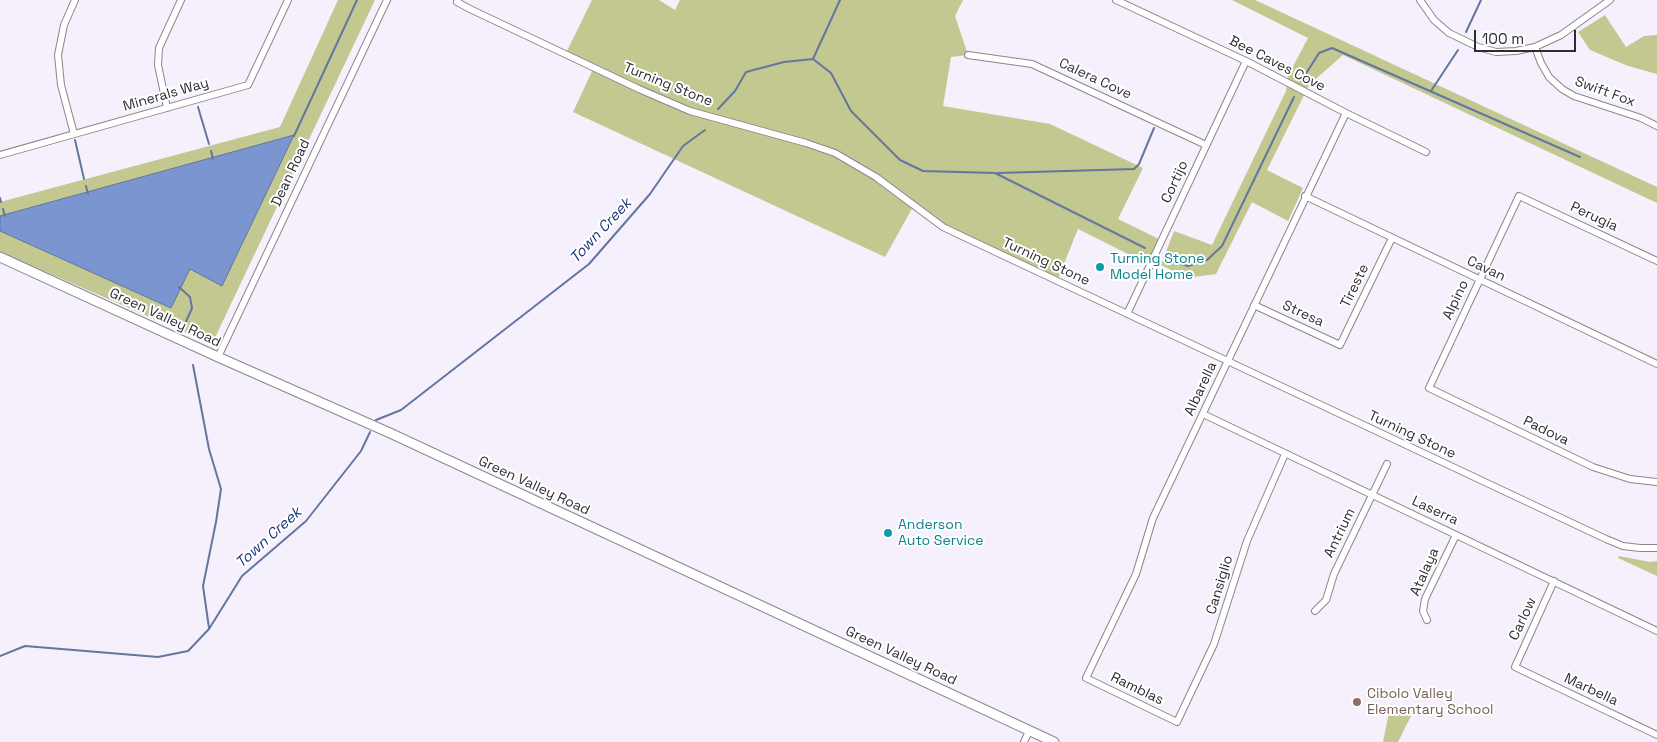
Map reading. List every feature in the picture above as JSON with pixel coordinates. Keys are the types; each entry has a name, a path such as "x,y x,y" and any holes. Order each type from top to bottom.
{"street":[{"path":"74,134 61,85 58,54 64,25 75,0"},
{"path":"167,108 158,65 160,48 181,0"},
{"name":"Minerals Way","path":"0,155 248,85 288,0"},
{"name":"Dean Road","path":"218,357 387,0"},
{"name":"Bee Caves Cove","path":"1116,0 1246,61 1346,114 1426,152"},
{"path":"1420,0 1434,20 1449,33 1478,48 1496,52 1535,48 1560,35 1610,0"},
{"name":"Turning Stone","path":"457,1 639,89 690,111 806,143 835,154 876,177 943,226 1227,362 1606,539 1623,546 1657,548"},
{"name":"Swift Fox","path":"1535,48 1541,64 1549,77 1562,89 1574,96 1641,118 1657,126"},
{"name":"Calera Cove","path":"968,55 1032,64 1206,145"},
{"name":"Cortijo","path":"1127,314 1246,61"},
{"name":"Albarella","path":"1086,678 1136,574 1153,518 1305,196 1346,114"},
{"name":"Cavan","path":"1305,196 1657,364"},
{"name":"Perugia","path":"1519,196 1657,261"},
{"name":"Alpino","path":"1429,388 1519,196"},
{"name":"Tireste","path":"1340,345 1392,238"},
{"name":"Green Valley Road","path":"0,257 390,434 1054,742"},
{"name":"Stresa","path":"1254,305 1340,345"},
{"name":"Padova","path":"1429,388 1593,467 1630,479 1657,482"},
{"name":"Laserra","path":"1203,414 1657,630"},
{"name":"Cansiglio","path":"1177,722 1214,644 1247,541 1286,454"},
{"name":"Antrium","path":"1315,610 1326,600 1334,574 1387,464"},
{"name":"Atalaya","path":"1427,620 1423,611 1425,599 1456,535"},
{"name":"Carlow","path":"1515,667 1554,581"},
{"name":"Marbella","path":"1515,667 1657,735"},
{"name":"Ramblas","path":"1086,678 1177,722"},
{"path":"1024,742 1029,730"}],"green space":[{"path":"338,0 375,0 212,344 0,252 0,202 280,127"},
{"path":"592,0 659,0 675,10 680,0 963,0 955,16 968,55 951,57 943,106 1050,124 1143,168 1118,219 1161,240 1150,265 1078,229 1057,281 966,238 914,205 885,257 573,112 594,67 566,53"},
{"path":"1232,0 1255,0 1657,187 1657,203 1343,55 1309,85 1267,170 1303,188 1288,221 1252,202 1216,274 1187,278 1161,265 1174,231 1212,245 1286,91 1288,76 1308,38"},
{"path":"1605,15 1626,47 1644,36 1657,35 1657,74 1628,66 1590,50 1578,32"},
{"path":"1619,556 1650,562 1657,561 1657,576 1618,558"},
{"path":"1403,711 1412,714 1398,742 1383,742 1389,712"}],"water":[{"path":"294,135 222,286 190,269 171,308 0,231 0,216"}],"waterway":[{"path":"294,136 357,0"},
{"name":"Town Creek","path":"718,109 735,91 746,72 784,62 813,59 840,0"},
{"path":"1466,32 1481,0"},
{"path":"1302,80 1319,53 1332,48 1580,157"},
{"path":"1431,91 1458,50"},
{"path":"813,59 831,73 851,111 900,160 923,171 995,173 1145,248"},
{"path":"1164,258 1188,266 1207,260 1222,246 1294,97"},
{"path":"198,107 209,144"},
{"path":"998,173 1134,169 1139,164 1154,128"},
{"name":"Town Creek","path":"376,420 401,410 589,264 650,194 683,146 705,130"},
{"path":"75,140 84,179"},
{"path":"211,151 213,159"},
{"path":"86,186 88,194"},
{"path":"0,198 1,202"},
{"path":"3,209 5,216"},
{"path":"179,287 190,297 192,308 185,324"},
{"path":"193,365 209,449 221,489 203,586 209,628"},
{"name":"Town Creek","path":"0,656 25,646 158,657 188,651 209,629 242,576 306,521 361,451 370,432"}],"place":[{"name":"Turning Stone Model Home","path":"1100,267"},
{"name":"Anderson Auto Service","path":"888,533"},
{"name":"Cibolo Valley Elementary School","path":"1357,702"}]}
